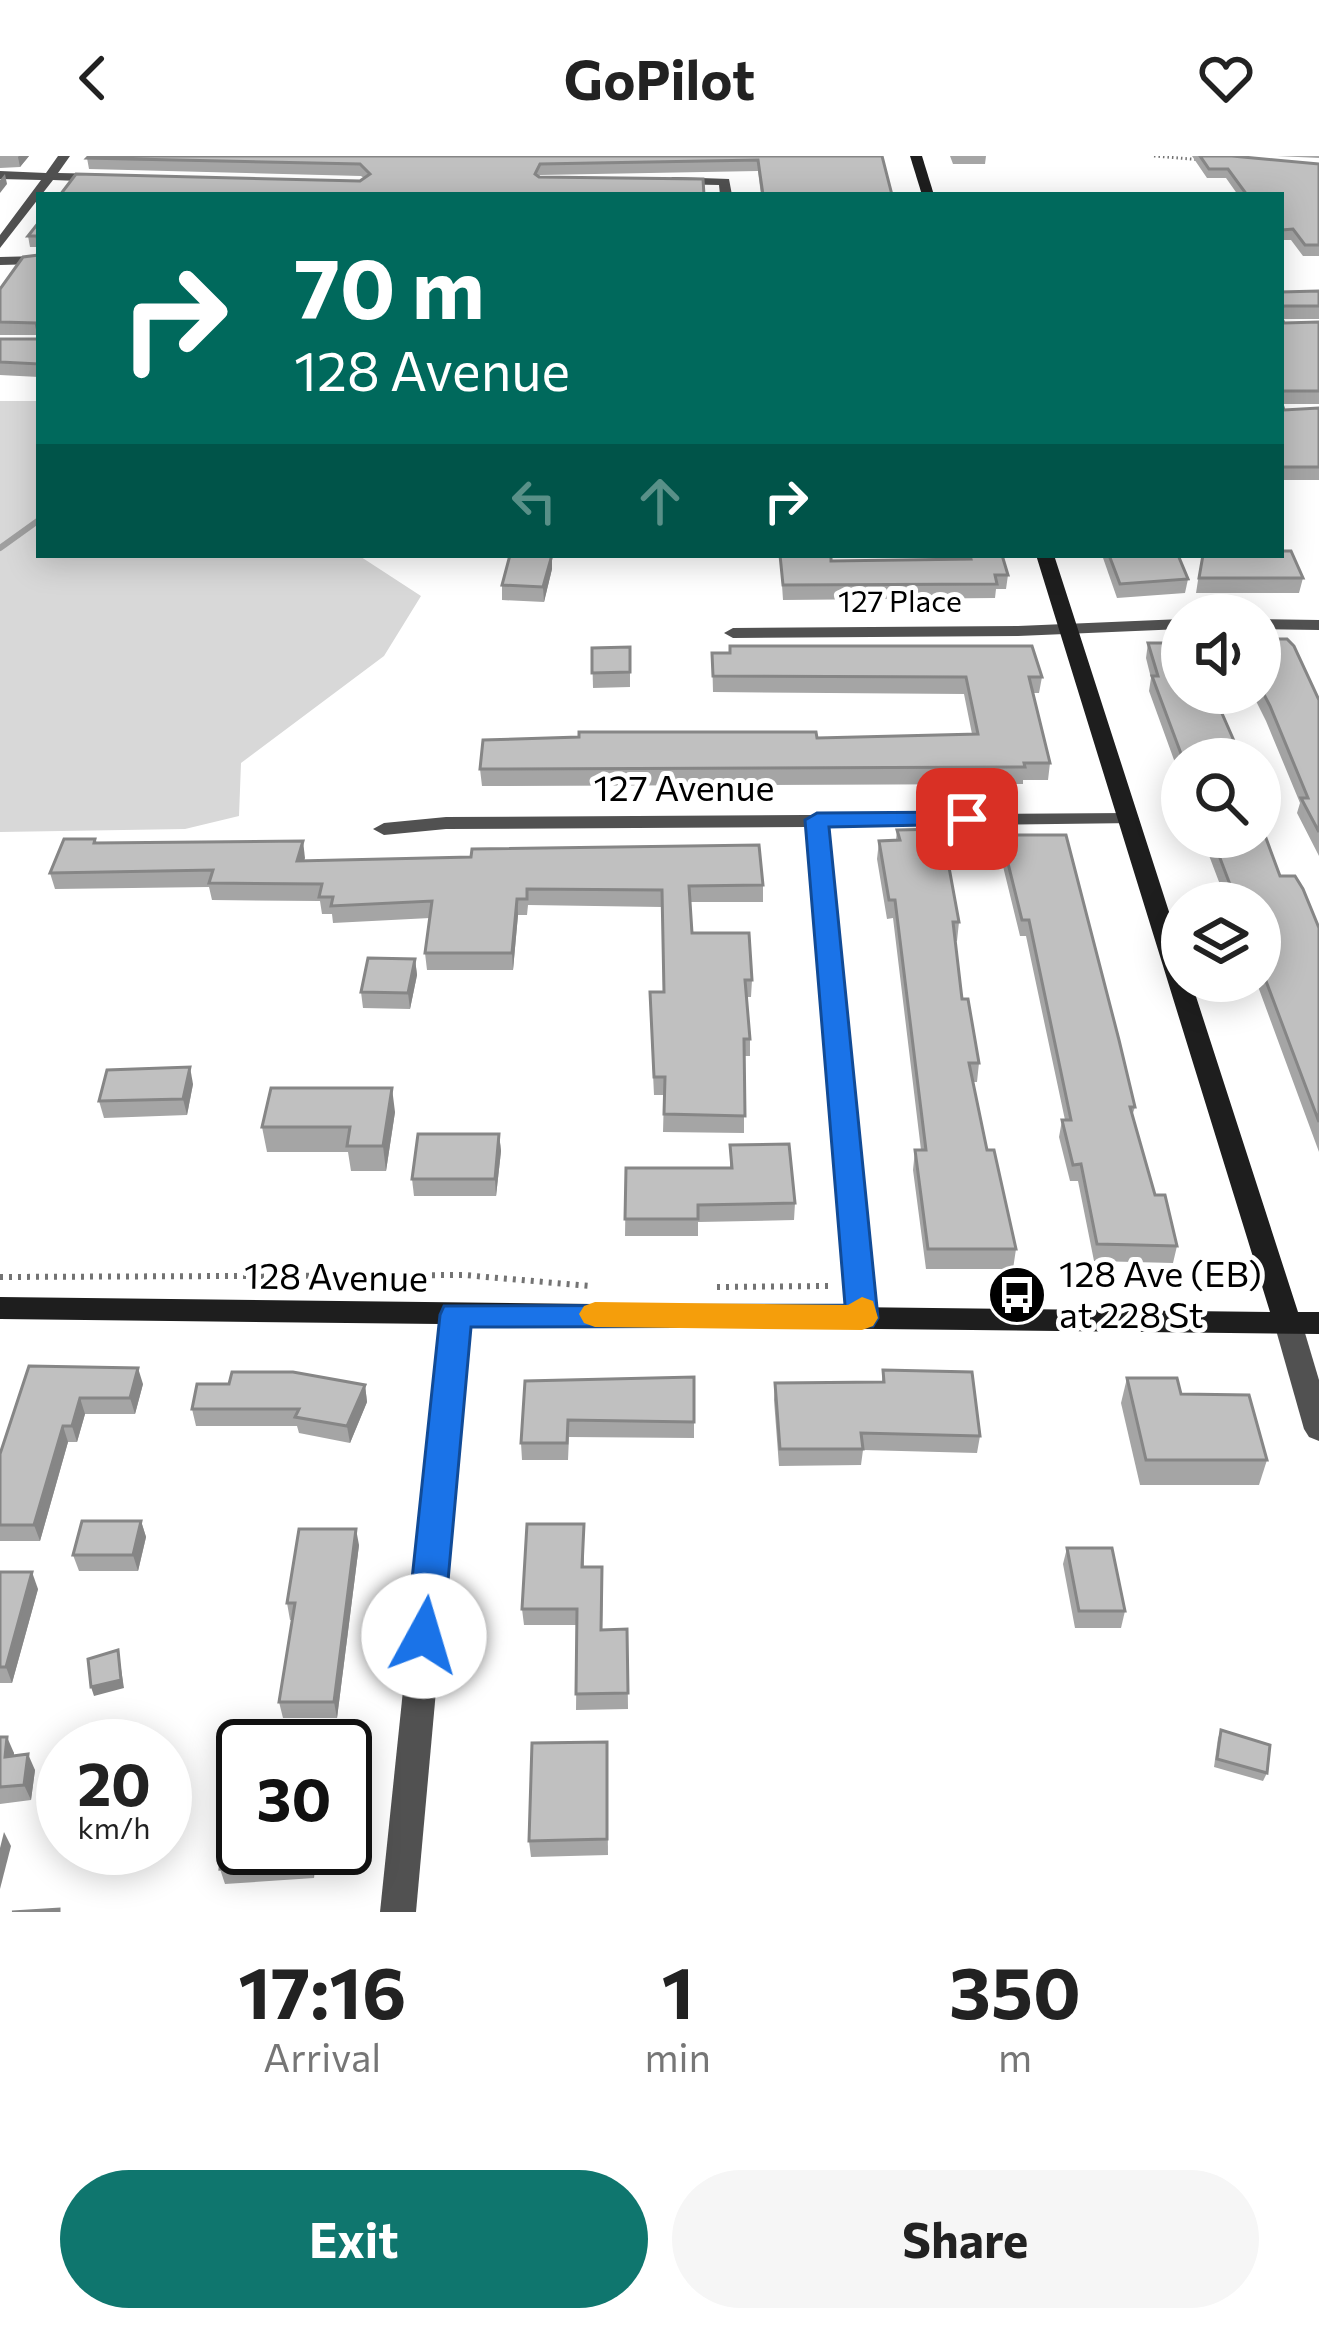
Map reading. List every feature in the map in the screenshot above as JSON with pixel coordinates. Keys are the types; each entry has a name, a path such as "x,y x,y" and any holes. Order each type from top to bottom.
{"street":[{"path":"38,192 64,156"},
{"path":"916,156 927,192"},
{"path":"0,175 122,178"},
{"path":"666,182 725,188"},
{"path":"0,244 36,195"},
{"path":"0,261 36,260"},
{"path":"1046,558 1319,1429"},
{"path":"1281,624 1319,625"},
{"path":"1067,628 1161,625"},
{"name":"127 Place","path":"733,633 1067,628"},
{"name":"127 Avenue","path":"384,829 446,823 1129,819"},
{"path":"817,820 862,1318"},
{"name":"128 Avenue","path":"0,1308 1319,1323"},
{"path":"398,1912 456,1315"}],"path":[{"path":"1154,156 1213,161"},
{"path":"0,1276 464,1275 595,1286"},
{"path":"711,1287 829,1286"}],"shaded area":[{"path":"0,401 36,401 36,558 363,558 421,596 384,656 241,763 239,816 185,829 0,832"}],"building":[{"path":"882,156 891,192 763,192 758,160 540,164 535,174 703,179 704,192 62,192 76,174 360,181 370,174 360,164 87,158"},
{"path":"1200,156 1319,164 1319,245 1305,245 1293,229 1284,230 1284,192 1245,192 1228,169 1209,169"},
{"path":"36,255 36,323 0,322 0,289 23,257"},
{"path":"1319,291 1319,306 1284,306 1284,292"},
{"path":"1319,322 1319,391 1284,391 1284,323"},
{"path":"0,339 36,339 36,364 0,362"},
{"path":"1319,408 1319,467 1284,467 1284,410"},
{"path":"1284,551 1291,551 1303,578 1199,578 1202,558 1284,558"},
{"path":"509,558 551,558 543,587 502,585"},
{"path":"780,558 1003,558 1008,575 995,575 997,584 783,585"},
{"path":"1110,558 1179,558 1188,579 1120,584"},
{"path":"1281,639 1294,646 1319,700 1319,832 1301,798 1308,798 1273,714 1281,714"},
{"path":"1148,643 1161,643 1161,700 1152,676 1158,676"},
{"path":"730,646 1032,646 1042,677 1029,677 1050,763 1024,763 1025,767 480,769 483,740 579,737 579,732 816,732 817,738 978,734 966,677 713,676 712,653 730,653"},
{"path":"630,647 630,672 592,673 592,648"},
{"path":"1166,714 1222,714 1233,738 1175,738"},
{"path":"942,829 959,922 953,922 962,999 968,999 979,1063 969,1063 987,1150 994,1150 1016,1249 928,1249 915,1150 926,1150 895,900 889,900 879,841 900,840 897,830"},
{"path":"1001,835 1066,835 1135,1107 1130,1107 1155,1195 1165,1195 1177,1246 1097,1244 1081,1164 1073,1165 1062,1120 1071,1120 1029,920 1022,920"},
{"path":"64,839 95,839 94,843 303,841 297,861 471,857 472,849 759,845 763,885 689,886 692,933 749,933 752,980 745,980 750,1039 744,1039 745,1116 664,1114 665,1077 654,1077 650,992 664,992 662,890 527,889 527,899 517,899 512,953 425,953 432,901 331,906 333,897 319,897 322,884 209,883 213,870 50,873"},
{"path":"1220,858 1273,858 1280,876 1295,876 1319,928 1319,1122 1274,1002 1281,1002 1281,882 1229,882"},
{"path":"368,958 415,959 408,993 361,992"},
{"path":"190,1067 183,1099 99,1101 107,1070"},
{"path":"271,1088 392,1088 383,1146 347,1146 350,1127 262,1127"},
{"path":"418,1134 499,1134 495,1179 412,1179"},
{"path":"789,1144 795,1203 698,1205 698,1219 625,1219 626,1168 732,1168 730,1145"},
{"path":"29,1366 138,1368 130,1398 80,1398 72,1426 63,1426 34,1525 0,1525 0,1454"},
{"path":"883,1370 972,1372 980,1436 861,1433 863,1449 780,1449 775,1383 884,1382"},
{"path":"232,1372 293,1372 365,1385 347,1426 295,1417 299,1409 192,1409 197,1384 229,1384"},
{"path":"694,1377 694,1422 568,1420 567,1443 521,1443 525,1381"},
{"path":"1127,1378 1177,1378 1181,1394 1249,1395 1267,1460 1146,1460"},
{"path":"82,1521 141,1521 133,1555 73,1555"},
{"path":"527,1524 584,1524 582,1567 602,1567 601,1630 627,1629 628,1693 576,1694 577,1609 522,1609"},
{"path":"299,1529 356,1529 334,1702 279,1702 295,1603 287,1603"},
{"path":"1067,1548 1112,1548 1125,1611 1079,1611"},
{"path":"0,1572 32,1572 6,1667 0,1667"},
{"path":"118,1650 121,1680 91,1687 88,1659"},
{"path":"1221,1730 1270,1745 1267,1773 1217,1759"},
{"path":"0,1737 7,1737 5,1757 28,1754 24,1785 0,1787"},
{"path":"607,1742 607,1839 529,1841 532,1743"}],"waterway":[{"path":"0,548 36,522"}],"slow traffic":[{"path":"595,1314 862,1318 862,1309"}],"place":[{"name":"128 Ave (EB) at 228 St","path":"1017,1295"}],"route":[{"path":"424,1636 456,1315 862,1318 817,820 967,819"}]}
